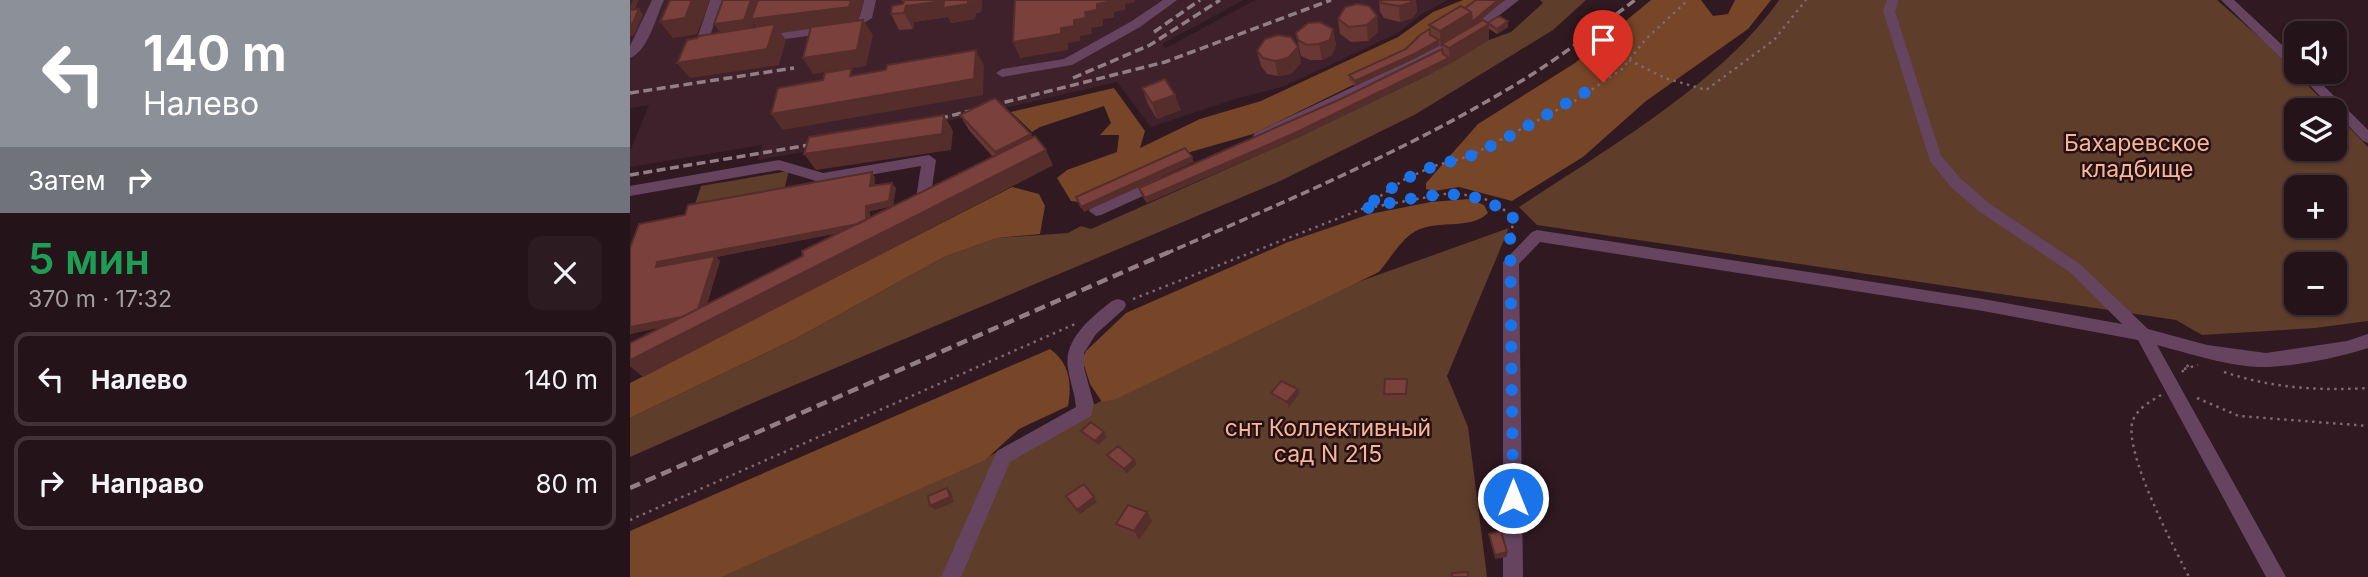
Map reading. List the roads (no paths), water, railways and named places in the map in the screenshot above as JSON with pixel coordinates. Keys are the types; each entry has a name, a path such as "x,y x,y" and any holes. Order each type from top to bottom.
{"street":[{"path":"630,54 636,47 658,0"},
{"path":"716,0 704,36 710,43 852,26 866,18 870,0"},
{"path":"1002,73 1067,61 1136,24 1171,0"},
{"path":"1246,142 1425,57 1474,29 1513,0"},
{"path":"1893,0 1889,11 1935,158 1956,183 1985,208 2076,270 2143,334 2276,577"},
{"path":"2227,0 2284,54"},
{"path":"2315,84 2368,138"},
{"path":"631,193 779,165 823,178 929,160 923,201 899,215"},
{"path":"1096,211 1171,177"},
{"path":"1513,577 1511,262 1537,236 1983,304 2143,334 2203,359 2266,360 2347,348 2368,341"},
{"path":"951,577 1003,457 1085,411 1086,398 1075,361 1077,348 1096,325 1118,305"}],"railway":[{"path":"1154,32 1200,0"},
{"path":"1073,78 1150,45 1220,0"},
{"path":"926,122 1165,62 1331,0"},
{"path":"1165,254 1347,173 1436,129 1537,71 1635,0"},
{"path":"630,93 794,68"},
{"path":"630,175 827,142"},
{"path":"630,488 1169,252"}],"park label":[{"name":"Бахаревское кладбище","path":"2137,156"},
{"name":"снт Коллективный сад N 215","path":"1328,441"}]}
